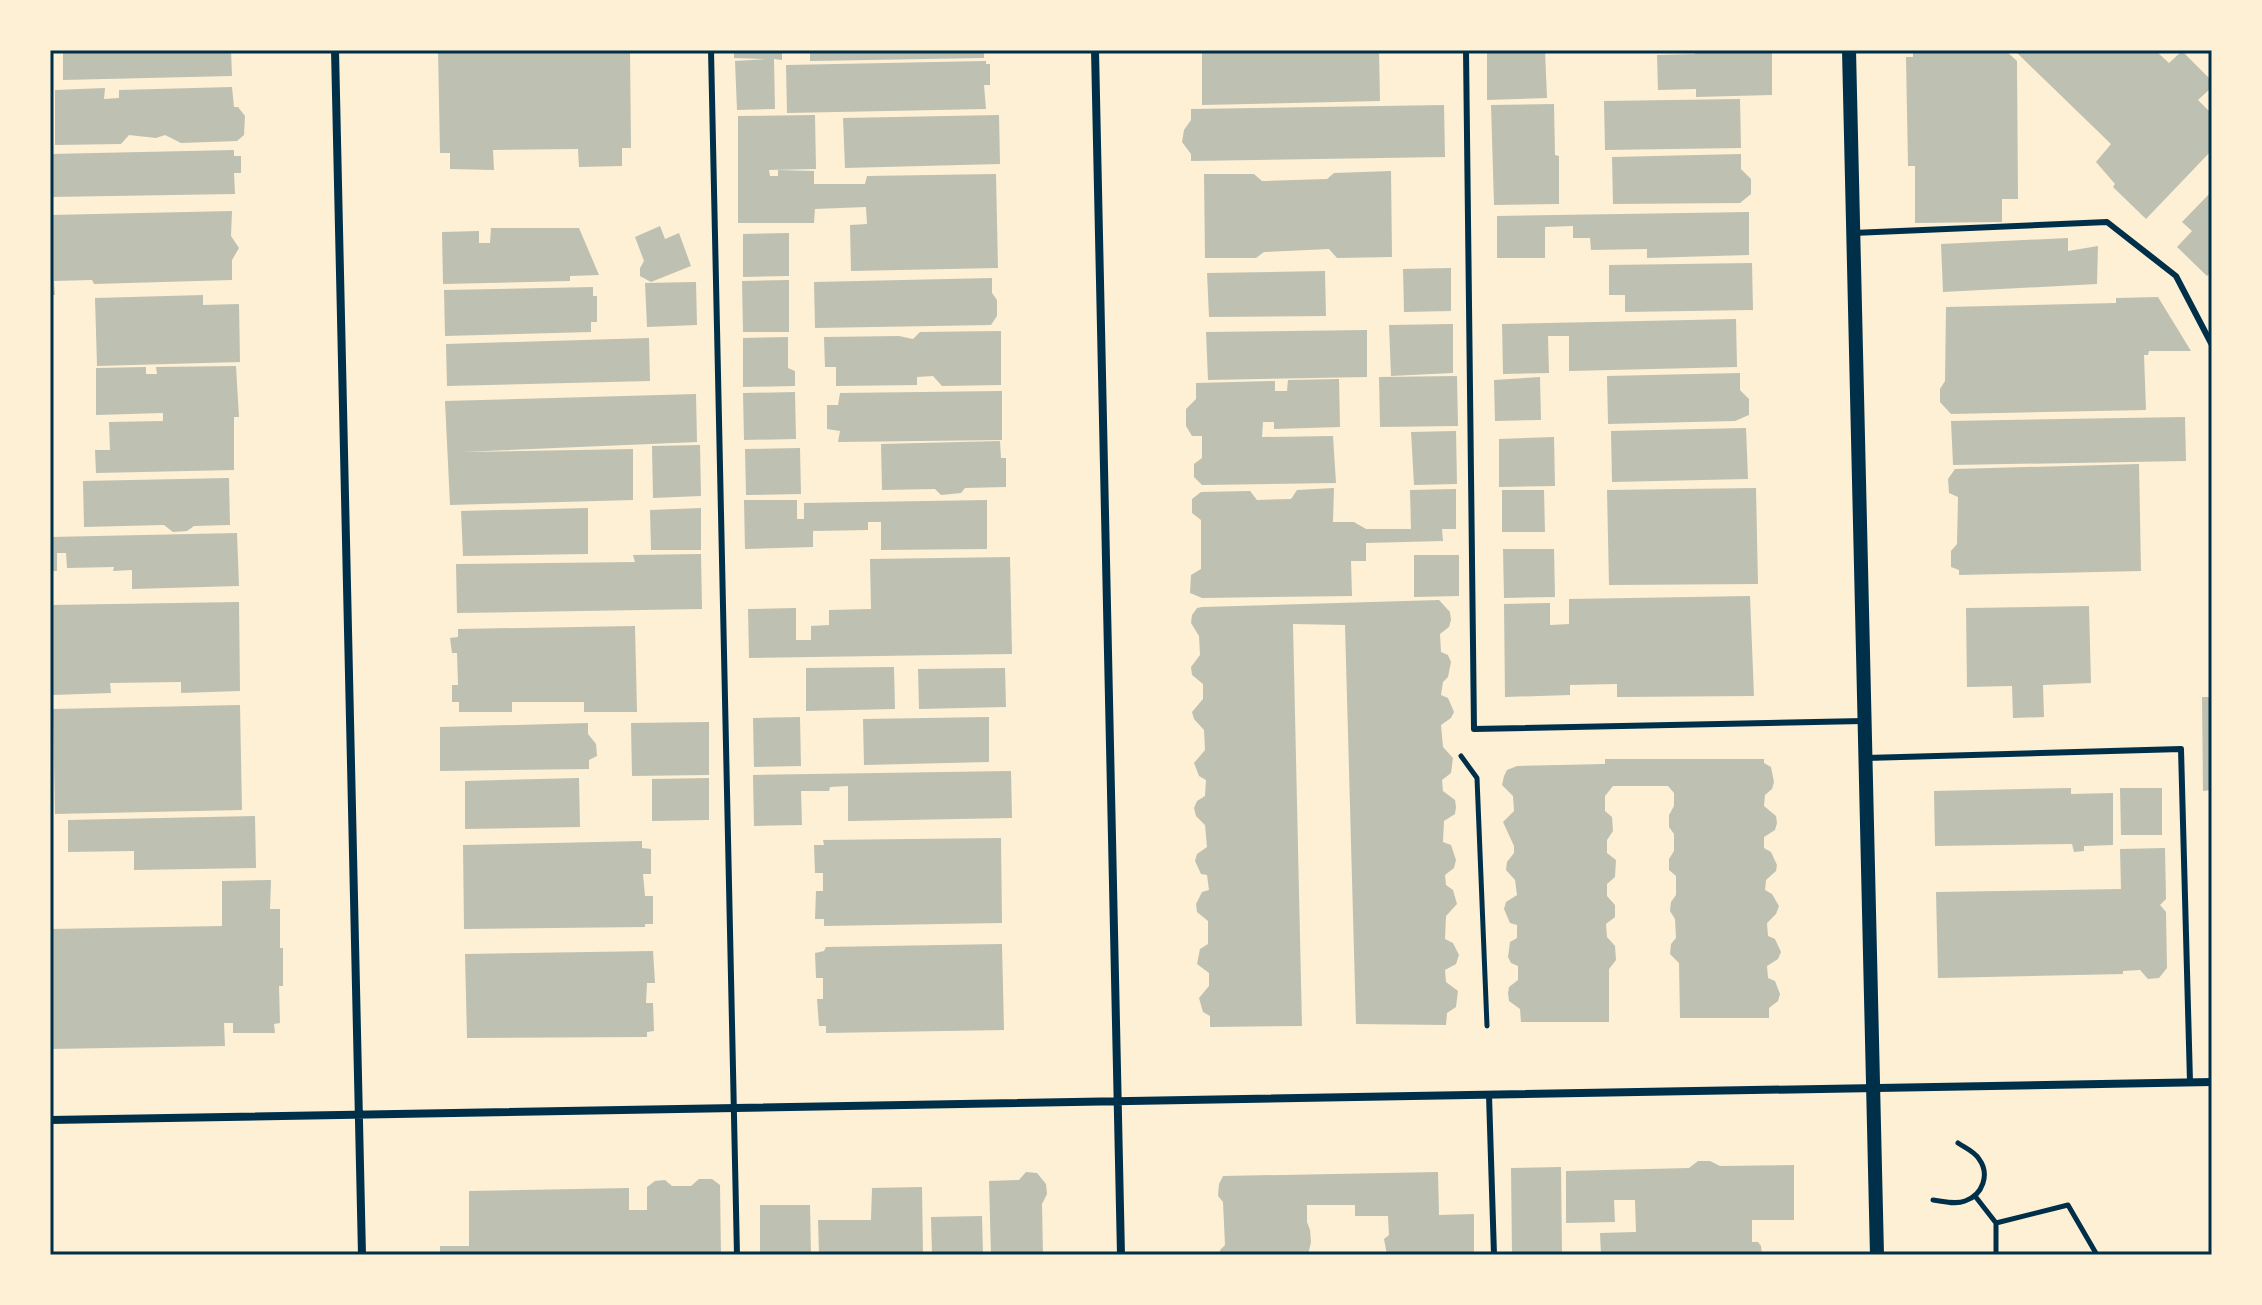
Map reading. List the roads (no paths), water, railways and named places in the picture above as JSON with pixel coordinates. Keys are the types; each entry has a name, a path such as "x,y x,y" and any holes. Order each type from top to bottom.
{"street":[{"path":"335,50 362,1255"},
{"path":"1095,50 1121,1255"},
{"path":"1849,50 1877,1255"},
{"path":"50,1120 2212,1082"}],"lane":[{"path":"711,50 737,1255"},
{"path":"1466,50 1474,729 1865,721"},
{"path":"1853,233 2107,222 2176,276 2212,345"},
{"path":"1866,758 2181,749 2190,1082"},
{"path":"1489,1095 1494,1255"}]}
